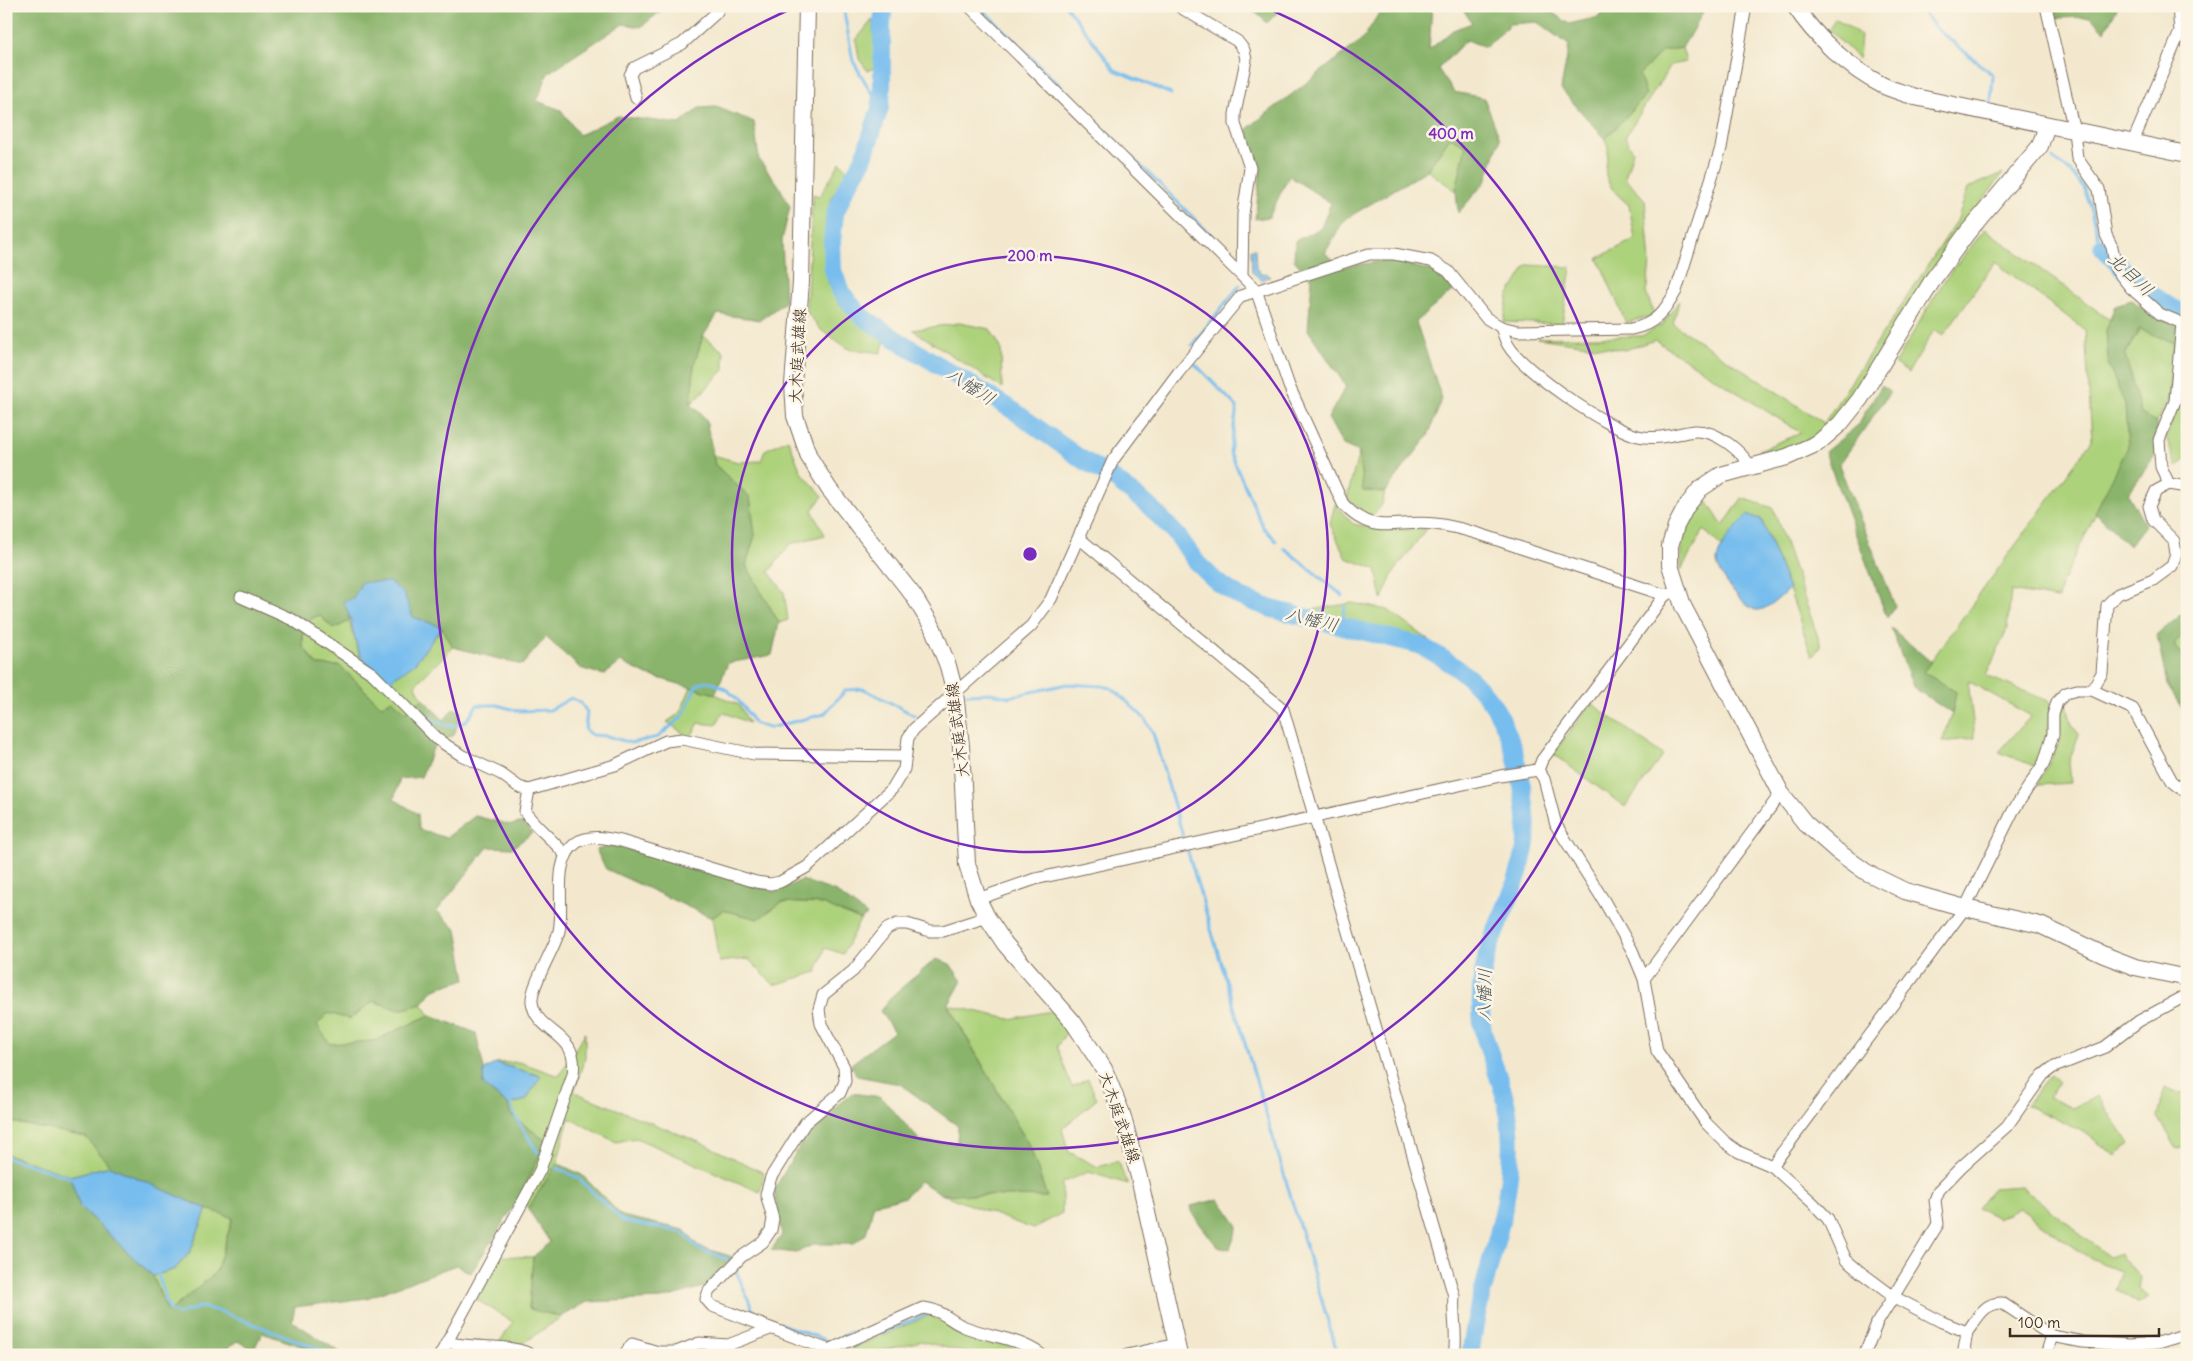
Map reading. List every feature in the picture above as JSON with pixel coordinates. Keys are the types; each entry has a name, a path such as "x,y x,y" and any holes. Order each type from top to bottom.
{"street":[{"path":"636,98 630,76 634,68 682,44 716,13 720,6"},
{"name":"大木庭武雄線","path":"807,6 801,282 793,384 795,416 809,457 829,489 912,595 932,626 948,666 955,693 961,746 966,864 978,899 987,917 1005,944 1073,1022 1104,1069 1122,1114 1140,1177 1178,1350"},
{"path":"969,6 1256,290 1289,386 1343,504 1354,516 1366,523 1381,526 1421,523 1469,531 1671,593"},
{"path":"1178,6 1237,41 1244,50 1246,60 1235,114 1235,124 1250,168 1243,214 1242,276"},
{"path":"440,1355 540,1170 573,1074 575,1061 570,1048 536,1015 532,1000 559,932 562,868 566,856 576,843 598,837 621,841 756,882 770,884 780,882 807,868 892,789 904,769 908,738 914,729 1031,626 1042,612 1051,598 1079,538 1112,460 1178,373 1241,296 1369,254 1394,254 1431,261 1448,271 1486,318 1501,327 1518,331 1631,329 1644,326 1656,320 1667,307 1676,291 1721,148 1746,6"},
{"path":"1795,6 1802,18 1834,50 1863,74 1883,85 1915,97 2187,154"},
{"path":"2046,6 2074,131 2077,158 2099,189 2106,235 2112,247 2116,269 2130,288 2160,314 2182,324 2175,401 2159,440 2161,467 2169,484"},
{"path":"2132,144 2180,32 2178,6"},
{"path":"2047,125 2040,146 1967,233 1934,278 1860,399 1840,424 1818,443 1787,457 1721,475 1700,489 1686,507 1676,526 1670,546 1671,593 1687,614 1781,794 1805,823 1837,851 1866,872 1905,891 1965,908 2040,925 2104,955 2135,967 2187,978"},
{"path":"1501,327 1508,346 1531,369 1593,416 1617,429 1640,437 1659,438 1697,431 1708,433 1731,445 1744,456 1751,467"},
{"path":"2092,690 2102,673 2107,606 2118,594 2153,580 2172,566 2176,554 2174,541 2153,520 2149,506 2156,492 2169,484 2182,486 2187,489"},
{"path":"1079,538 1283,709 1454,1296 1452,1314 1457,1342 1454,1355"},
{"path":"978,899 1035,879 1500,776 1535,771 1671,593"},
{"path":"241,597 294,620 373,674 437,739 461,755 501,774 519,787 529,790 615,765 666,741 682,739 754,754 905,756"},
{"path":"1772,1166 1965,908 1994,846 2013,811 2044,763 2053,734 2053,716 2057,702 2066,693 2077,690 2092,690 2133,709 2172,781 2187,793"},
{"path":"1535,771 1544,779 1556,825 1632,950 1644,979 1657,1051 1706,1122 1725,1142 1739,1152 1772,1166 1813,1203 1828,1219 1846,1260 1894,1297 1942,1322 1967,1332"},
{"path":"529,790 525,812 531,821 554,841 566,856"},
{"path":"1644,979 1781,794"},
{"path":"987,917 943,931 930,931 908,924 897,924 887,929 853,971 823,996 819,1008 821,1024 844,1067 845,1081 840,1093 805,1123 771,1177 766,1194 774,1219 771,1230 763,1242 741,1258 709,1291 706,1299 712,1306 829,1350 923,1308 938,1310 964,1327 1026,1344 1042,1355"},
{"path":"1864,1355 1877,1323 1938,1224 1935,1200 1939,1190 1961,1166 2007,1126 2043,1075 2052,1068 2105,1047 2139,1021 2187,995"},
{"path":"1969,1355 1964,1350 1967,1332 1987,1305 1992,1302 2002,1303 2052,1336 2082,1342 2130,1345 2157,1343 2187,1334"},
{"path":"624,1355 632,1344 658,1352 676,1352 700,1343 728,1345 770,1329"},
{"path":"2046,1355 2052,1336"},
{"path":"447,1342 458,1346 517,1349 531,1355"},
{"path":"1127,1355 1178,1350"}],"green space":[{"path":"6,6 667,6 641,27 623,24 548,73 537,101 561,110 579,135 618,116 680,124 699,108 716,107 754,122 759,160 778,184 790,207 782,240 785,302 760,320 718,314 703,336 694,364 691,404 706,419 715,465 750,497 755,535 746,565 779,623 772,655 728,663 715,694 647,675 621,662 604,675 580,668 546,637 522,665 453,647 442,627 413,617 404,594 362,582 351,605 349,621 334,629 319,615 303,623 303,646 317,665 340,666 381,706 392,700 406,712 423,699 444,720 454,708 461,712 454,735 434,746 421,777 400,779 394,799 418,814 419,829 446,838 475,816 511,825 524,822 532,833 512,848 488,847 437,911 457,930 466,979 434,989 422,1004 399,1010 373,1001 350,1019 328,1013 317,1025 330,1044 374,1041 430,1015 476,1033 484,1070 483,1085 508,1105 511,1115 546,1141 522,1193 471,1273 456,1265 367,1298 295,1307 292,1321 341,1353 328,1355 262,1333 254,1349 237,1341 218,1355 6,1355 6,1154 70,1176 80,1207 153,1276 168,1313 216,1272 233,1218 207,1209 110,1166 86,1137 6,1121"},
{"path":"1245,6 1284,6 1267,23 1251,8"},
{"path":"1388,6 1432,6 1429,50 1453,30 1472,23 1461,6 1543,6 1569,24 1599,17 1606,6 1699,6 1705,9 1682,48 1662,51 1639,75 1646,95 1605,139 1561,89 1569,45 1537,22 1510,24 1486,47 1466,40 1438,69 1454,92 1484,98 1500,139 1486,181 1458,213 1456,191 1466,145 1450,137 1427,170 1344,220 1325,253 1342,267 1391,260 1442,274 1453,290 1416,322 1442,399 1428,436 1385,492 1363,491 1359,452 1343,445 1328,418 1346,386 1308,330 1312,280 1294,260 1295,241 1321,228 1331,203 1289,176 1269,217 1255,219 1261,169 1247,129 1363,39 1381,10"},
{"path":"2053,6 2118,6 2105,31 2090,17 2057,18 2054,14"},
{"path":"1835,18 1861,35 1859,59 1829,30"},
{"path":"873,19 874,68 868,71 859,59 856,40"},
{"path":"1682,48 1686,62 1671,65 1625,137 1633,151 1625,178 1645,200 1650,264 1646,293 1655,315 1626,323 1598,258 1635,239 1629,205 1616,193 1607,178 1608,149 1605,139 1646,95 1639,75 1662,51"},
{"path":"1450,137 1466,145 1456,191 1427,170"},
{"path":"840,162 848,170 832,197 826,220 828,282 839,304 856,321 885,340 881,353 849,349 821,330 806,311 813,194 820,196"},
{"path":"2003,173 1929,275 1848,406 1818,435 1767,457 1759,450 1801,433 1655,340 1625,350 1537,338 1642,336 1662,325 1679,301 1673,324 1824,423 1957,221 1968,188"},
{"path":"1985,229 2110,320 2106,331 2109,367 2125,404 2128,447 2061,585 2058,599 2011,591 2007,629 1986,676 2051,702 2048,734 2034,766 1999,752 2031,716 1968,681 1975,738 1942,742 1952,714 1956,692 1923,672 2092,440 2085,330 1995,262 1943,336 1934,330 1908,373 1895,363 1944,281"},
{"path":"1527,265 1571,267 1562,324 1504,322 1508,296"},
{"path":"2132,300 2151,314 2187,330 2187,402 2178,407 2168,401 2174,343 2139,329 2125,355 2141,414 2156,422 2158,451 2128,494 2145,525 2129,546 2095,512 2128,447 2125,404 2109,367 2106,331 2115,305"},
{"path":"959,323 990,329 1001,348 1002,388 913,330"},
{"path":"2140,329 2174,343 2168,401 2156,422 2141,415 2125,355"},
{"path":"703,336 724,352 724,370 691,404 694,364"},
{"path":"1882,385 1890,392 1839,465 1895,606 1887,618 1825,452 1857,426"},
{"path":"2187,402 2187,458 2176,467 2166,436 2178,407"},
{"path":"788,439 801,472 823,496 812,510 825,535 790,544 769,572 784,592 788,620 779,623 746,565 755,535 750,497 715,465 713,455 738,462 761,461 765,450"},
{"path":"1359,452 1363,491 1385,492 1382,505 1371,518 1347,498"},
{"path":"1705,498 1723,526 1742,498 1773,508 1821,646 1812,657 1789,589 1761,519 1747,515 1722,547 1704,530 1681,570 1681,545 1694,513"},
{"path":"1335,504 1353,524 1382,530 1426,529 1392,575 1382,599 1376,569 1346,558 1330,524"},
{"path":"1352,603 1388,610 1429,640 1311,610"},
{"path":"2187,610 2187,631 2174,645 2187,663 2187,716 2167,685 2157,635"},
{"path":"319,615 334,629 349,621 360,656 415,663 442,627 453,647 415,685 423,699 406,712 381,706 340,666 317,665 303,646 303,623"},
{"path":"1891,628 1931,662 1923,672 1956,692 1952,714 1913,687"},
{"path":"2187,631 2187,663 2174,645"},
{"path":"691,687 715,694 739,705 749,723 723,712 716,725 699,723 690,738 667,722 680,713"},
{"path":"2066,701 2072,726 2079,734 2069,762 2071,783 2037,785 2058,746 2060,716"},
{"path":"1591,703 1663,755 1625,807 1553,754"},
{"path":"613,845 776,892 802,880 836,892 867,915 860,920 822,904 782,902 758,919 723,910 712,918 606,869 596,850"},
{"path":"782,902 822,904 860,920 843,954 825,948 817,972 774,985 748,959 719,962 712,918 723,910 758,919"},
{"path":"936,959 950,964 962,981 948,1006 1030,1147 1047,1197 941,1194 920,1181 905,1197 874,1204 866,1234 853,1244 814,1244 796,1253 771,1250 782,1235 774,1190 810,1128 852,1093 881,1097 921,1142 957,1143 958,1126 900,1084 857,1076 851,1064 894,1032 880,1011 894,994"},
{"path":"373,1001 399,1010 422,1004 430,1015 374,1041 330,1044 316,1025 328,1013 350,1019"},
{"path":"948,1005 1010,1019 1051,1011 1067,1031 1057,1047 1072,1087 1088,1079 1097,1099 1062,1129 1069,1152 1098,1167 1117,1161 1128,1184 1088,1172 1062,1183 1062,1213 1033,1229 941,1194 1047,1197 1030,1147"},
{"path":"585,1033 585,1057 574,1092 704,1144 764,1173 760,1192 636,1138 616,1142 569,1118 557,1163 528,1209 522,1193 546,1141 511,1115 508,1105 526,1100 540,1076 496,1063 519,1062 559,1076"},
{"path":"2050,1075 2059,1083 2048,1097 2072,1108 2098,1096 2129,1144 2116,1156 2084,1132 2026,1105"},
{"path":"2165,1087 2187,1096 2187,1147 2177,1149 2158,1117"},
{"path":"6,1121 86,1137 110,1166 70,1176 6,1154"},
{"path":"557,1163 582,1175 622,1216 684,1230 699,1247 733,1257 704,1287 662,1299 587,1302 561,1317 529,1309 533,1257 550,1242 528,1209"},
{"path":"2021,1186 2109,1257 2119,1253 2140,1277 2138,1289 2149,1297 2138,1303 2115,1289 2122,1272 2091,1259 2019,1208 1997,1218 1977,1207 1993,1188"},
{"path":"1219,1199 1238,1226 1230,1249 1217,1246 1193,1215 1191,1206"},
{"path":"207,1209 233,1217 216,1272 168,1313 153,1276 175,1269 190,1252"},
{"path":"499,1256 533,1257 529,1308 561,1317 524,1343 498,1344 513,1322 477,1300"},
{"path":"930,1315 963,1333 1020,1349 1031,1355 974,1355 921,1341 876,1352 875,1355 836,1355"}],"water":[{"path":"1251,249 1255,249 1256,268 1261,274 1266,273 1270,276 1262,280 1252,272"},
{"path":"1747,515 1761,519 1789,589 1774,602 1760,610 1751,608 1738,597 1721,572 1717,560 1729,536"},
{"path":"362,582 390,582 404,594 413,617 442,627 415,663 388,682 362,658 357,647 349,614 343,602 353,598"},
{"path":"496,1063 541,1076 526,1100 508,1105 483,1085 484,1070"},
{"path":"110,1166 207,1209 190,1252 175,1269 153,1276 80,1207 70,1176"}],"waterway":[{"path":"843,6 853,61 880,108"},
{"name":"八幡川","path":"884,6 880,108 863,160 846,188 835,214 832,241 833,270 841,292 860,315 894,338 1014,411 1077,456 1114,479 1150,507 1177,535 1198,564 1217,582 1240,597 1272,609 1419,645 1443,658 1479,687 1503,722 1518,766 1525,807 1526,838 1524,853 1514,887 1488,952 1481,989 1481,1012 1484,1035 1500,1081 1509,1116 1511,1151 1502,1218 1479,1305 1470,1355"},
{"path":"979,6 1120,145"},
{"path":"1066,6 1115,70 1171,94"},
{"path":"1918,6 1937,29 1993,75 1991,102"},
{"path":"1995,123 2019,128"},
{"path":"1128,153 1236,260"},
{"path":"2053,159 2067,169 2083,188 2088,198 2102,247"},
{"name":"北目川","path":"2102,247 2141,286 2163,302 2187,314"},
{"path":"1192,345 1240,285"},
{"path":"1195,364 1237,407 1230,452 1263,527 1276,541"},
{"path":"1284,548 1343,596"},
{"path":"1342,626 1345,607"},
{"path":"388,678 422,712 443,724 453,726 465,722 477,705 497,705 519,711 550,710 571,698 580,702 587,712 585,730 592,735 607,736 631,743 658,737 683,716 696,686 705,681 721,686 728,691 740,702 754,723 769,728 824,714 846,690 864,689 916,716"},
{"path":"967,694 990,693 1009,697 1067,684 1111,688 1145,719 1153,733 1185,843"},
{"path":"1187,849 1338,1355"},
{"path":"510,1100 514,1114 538,1153"},
{"path":"6,1157 75,1179"},
{"path":"557,1168 578,1178 623,1221 682,1232 699,1249 728,1259"},
{"path":"157,1271 169,1309 178,1314 201,1307 219,1311 335,1355"},
{"path":"736,1271 755,1315 831,1342 851,1332"},
{"path":"881,1333 929,1313"}]}
